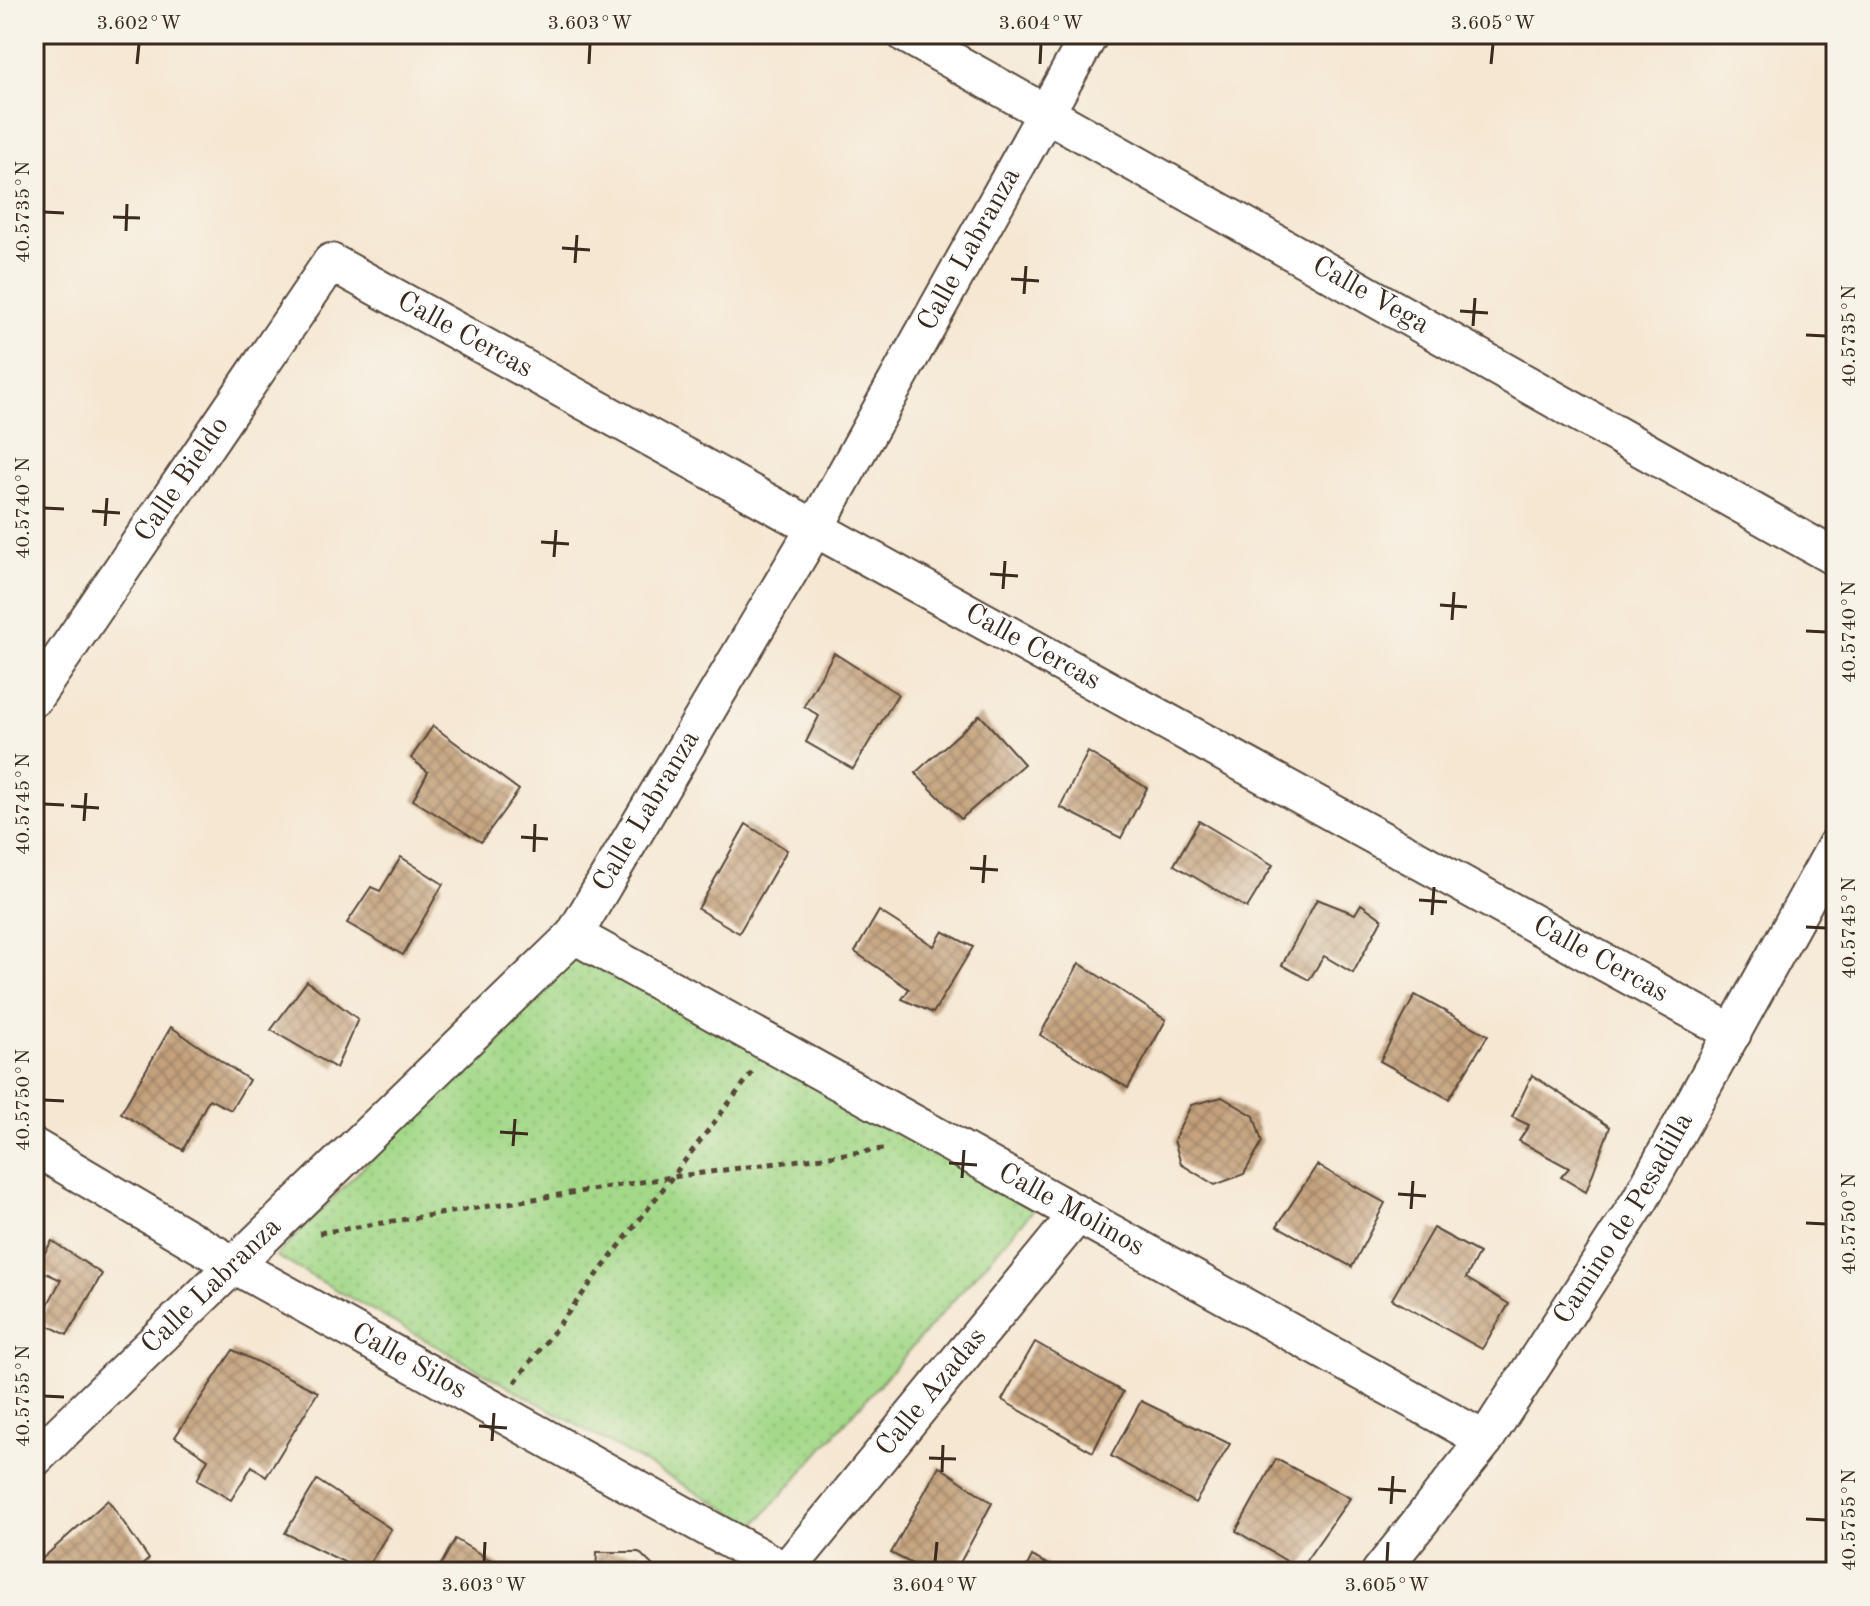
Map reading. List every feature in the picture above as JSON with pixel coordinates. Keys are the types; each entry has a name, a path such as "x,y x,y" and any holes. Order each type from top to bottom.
{"street":[{"name":"Calle Vega","path":"905,34 1836,558"},
{"name":"Calle Labranza","path":"34,1459 574,935 815,528 1090,34"},
{"name":"Calle Cercas","path":"331,262 1733,1033"},
{"name":"Calle Bieldo","path":"34,698 331,262"},
{"name":"Camino de Pesadilla","path":"1380,1572 1485,1440 1640,1200 1836,845"},
{"name":"Calle Molinos","path":"574,935 1485,1440"},
{"name":"Calle Silos","path":"34,1147 234,1265 785,1572"},
{"name":"Calle Azadas","path":"785,1572 1078,1214"}],"path":[{"path":"511,1388 756,1068"},
{"path":"311,1234 672,1177 888,1148"}],"green space":[{"path":"578,949 1034,1209 755,1525 276,1256"}],"building":[{"path":"834,653 898,694 853,769 806,742 819,716 804,706"},
{"path":"980,715 1024,764 961,819 915,773"},
{"path":"433,726 519,790 481,842 413,800 428,772 411,758"},
{"path":"1088,752 1147,788 1121,838 1060,807"},
{"path":"1199,821 1273,865 1247,908 1174,865"},
{"path":"746,824 787,850 739,933 698,909"},
{"path":"401,857 443,884 403,955 347,923 371,887 380,891"},
{"path":"1317,899 1355,914 1361,904 1382,919 1353,973 1324,956 1309,980 1282,965"},
{"path":"879,911 934,946 943,931 973,947 933,1013 902,999 909,989 855,952"},
{"path":"1079,963 1166,1020 1128,1088 1040,1035"},
{"path":"307,981 358,1019 336,1068 271,1030"},
{"path":"1415,995 1488,1035 1449,1099 1380,1061"},
{"path":"171,1027 249,1080 231,1110 209,1099 183,1150 121,1113"},
{"path":"1532,1075 1610,1127 1586,1192 1561,1177 1569,1168 1519,1141 1529,1125 1512,1117"},
{"path":"1222,1097 1254,1116 1262,1142 1244,1174 1215,1185 1181,1164 1174,1140 1191,1105"},
{"path":"1317,1165 1385,1203 1352,1267 1277,1226"},
{"path":"1433,1228 1479,1253 1466,1278 1509,1304 1482,1349 1392,1299"},
{"path":"52,1241 102,1274 67,1335 39,1321 61,1280 35,1268"},
{"path":"1035,1342 1123,1392 1093,1452 1002,1400"},
{"path":"233,1350 318,1392 266,1477 252,1466 231,1500 197,1480 208,1459 175,1437"},
{"path":"1141,1401 1230,1444 1195,1503 1111,1456"},
{"path":"1276,1459 1350,1498 1300,1569 1236,1531"},
{"path":"939,1466 992,1503 955,1572 928,1572 891,1553"},
{"path":"317,1480 391,1529 364,1572 285,1533"},
{"path":"108,1500 149,1559 134,1572 34,1572 34,1566"},
{"path":"455,1539 510,1572 437,1572"},
{"path":"597,1552 639,1552 659,1572 596,1572"},
{"path":"1032,1556 1061,1572 1024,1572"}]}
